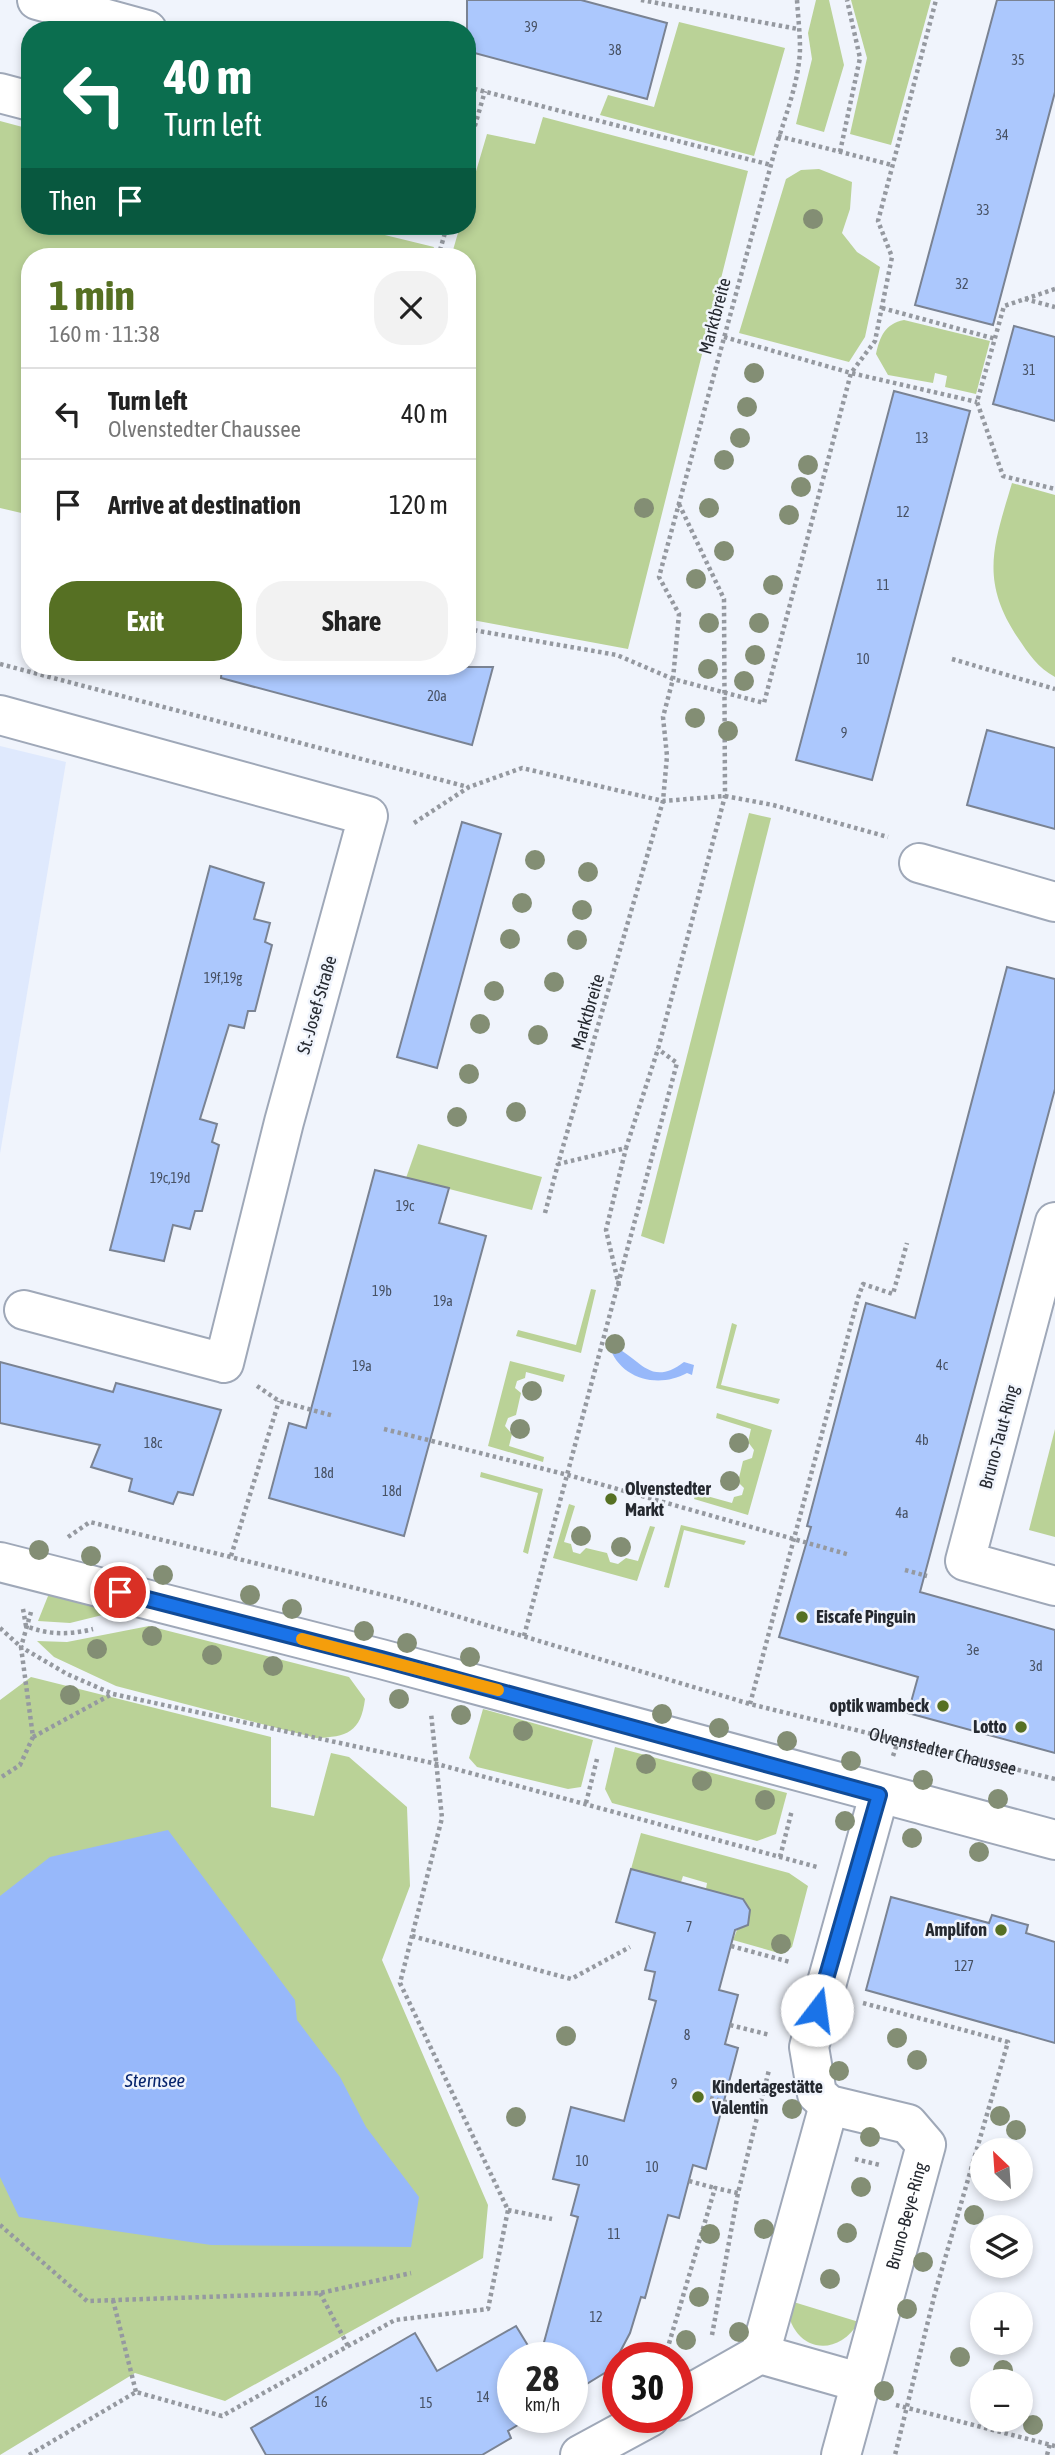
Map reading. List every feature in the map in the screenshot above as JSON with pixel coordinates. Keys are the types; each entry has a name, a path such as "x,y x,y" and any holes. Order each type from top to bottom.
{"street":[{"path":"37,0 114,21"},
{"path":"0,93 21,99"},
{"name":"St.-Josef-Straße","path":"0,715 368,816 281,1132 224,1363"},
{"path":"919,863 1055,902"},
{"name":"Bruno-Taut-Ring","path":"1055,1222 965,1561 1055,1586"},
{"path":"23,1310 224,1363"},
{"path":"0,1562 426,1671 879,1795 1055,1840"},
{"path":"693,2393 760,2354 829,2105 817,2094 808,2047 879,1795"},
{"name":"Bruno-Beye-Ring","path":"829,2105 908,2124 926,2145 841,2455"},
{"path":"760,2354 860,2389"},
{"path":"580,2455 621,2433"}],"path":[{"path":"642,0 799,29"},
{"name":"Marktbreite","path":"545,1213 663,801 667,756 663,717 673,679 679,614 659,578 800,51 797,0"},
{"path":"841,152 860,58 847,0"},
{"path":"476,631 617,655 673,679 764,703 851,373 875,341 892,257 878,221 936,0"},
{"path":"476,89 771,165"},
{"path":"476,122 485,91"},
{"path":"778,136 893,165"},
{"path":"1055,289 1004,306 977,402 1003,476 1055,489"},
{"path":"1025,299 1055,307"},
{"path":"882,308 996,339"},
{"path":"724,337 851,373 977,402"},
{"path":"619,1287 606,1230 626,1148 659,1049 725,796 727,693 724,599 679,504"},
{"path":"952,659 1055,689"},
{"path":"0,664 21,670"},
{"path":"42,675 469,787"},
{"path":"414,823 469,787 522,768 663,801 725,796"},
{"path":"524,1636 677,1063 659,1049"},
{"path":"558,1164 626,1148"},
{"path":"750,1704 863,1284 893,1294 907,1243"},
{"path":"224,1363 279,1401 334,1416"},
{"path":"231,1556 279,1401"},
{"path":"384,1429 568,1475 850,1555"},
{"name":"Olvenstedter Chaussee","path":"21,1647 51,1553 60,1542 90,1522 399,1599 750,1704 1055,1779"},
{"path":"0,1628 21,1647 67,1674 113,1694 437,1763 825,1868 859,1862"},
{"path":"0,1778 20,1765 33,1737 21,1647"},
{"path":"29,2455 136,2392 222,2416 395,2320 488,2309 508,2210 400,1983 443,1818 426,1671"},
{"path":"33,1737 113,1694"},
{"path":"780,1857 802,1774"},
{"path":"412,1936 571,1979 630,1947"},
{"path":"731,1945 797,1964"},
{"path":"730,2025 778,2038"},
{"path":"693,2382 771,2062"},
{"path":"710,2098 759,2110"},
{"path":"817,2148 918,2175"},
{"path":"688,2180 738,2193"},
{"path":"669,2342 715,2188"},
{"path":"508,2210 552,2219"},
{"path":"0,2225 86,2301 320,2293 411,2273"},
{"path":"320,2293 348,2346"},
{"path":"113,2300 136,2392"},
{"path":"860,2389 1053,2445 1047,2455"}],"shaded area":[{"path":"0,746 66,762 0,1154"}],"green space":[{"path":"816,0 829,0 844,65 824,132 796,124 812,59 808,33"},
{"path":"851,0 931,0 891,145 850,134 867,58"},
{"path":"679,22 785,48 754,156 600,115 608,95 654,107"},
{"path":"543,117 748,171 628,649 476,621 476,248 454,248 457,235 476,235 476,171 487,134 535,144"},
{"path":"0,121 21,127 21,235 385,235 434,247 21,248 21,513 0,508"},
{"path":"819,169 852,182 850,209 842,233 857,252 880,267 865,337 849,362 739,333 786,179 801,170"},
{"path":"904,320 990,341 976,394 945,387 947,376 935,373 933,383 888,375 876,354 888,328"},
{"path":"1012,483 1055,495 1055,677 1038,665 1018,638 998,598 994,580 996,544"},
{"path":"749,813 771,818 664,1244 641,1236"},
{"path":"418,1144 542,1177 532,1210 406,1178"},
{"path":"591,1289 596,1290 581,1353 516,1336 518,1330 576,1345"},
{"path":"732,1323 737,1325 721,1385 780,1399 778,1404 716,1388"},
{"path":"510,1361 565,1375 563,1382 526,1372 525,1378 517,1381 515,1388 521,1393 516,1415 508,1418 505,1426 512,1434 509,1446 544,1457 543,1462 488,1446"},
{"path":"717,1413 772,1430 748,1515 694,1499 696,1493 732,1503 734,1497 742,1495 744,1488 738,1482 743,1461 752,1458 754,1450 748,1442 751,1429 716,1418"},
{"path":"1055,1429 1055,1537 1029,1530"},
{"path":"481,1472 543,1489 528,1554 523,1552 538,1493 480,1477"},
{"path":"569,1504 575,1506 564,1542 571,1544 573,1552 580,1554 586,1548 607,1553 610,1562 618,1564 626,1558 638,1561 650,1526 655,1527 637,1581 553,1558"},
{"path":"681,1525 746,1541 744,1545 684,1530 669,1588 664,1587"},
{"path":"52,1586 131,1608 70,1623 38,1621"},
{"path":"149,1626 349,1677 365,1699 360,1719 356,1726 344,1734 316,1738 116,1686 54,1657 37,1641 67,1642"},
{"path":"31,1677 271,1737 271,1807 314,1816 331,1753 349,1757 407,1807 410,1886 382,1960 488,2205 483,2258 225,2401 135,2373 0,2455 0,1700"},
{"path":"483,1709 593,1740 581,1787 568,1789 477,1767 469,1758"},
{"path":"615,1747 787,1793 776,1834 757,1841 612,1803 605,1789"},
{"path":"641,1833 789,1873 808,1886 792,1947 782,1954 733,1940 737,1930 748,1925 750,1910 743,1899 706,1889 707,1883 683,1876 681,1882 631,1869"},
{"path":"787,2300 859,2322 849,2335 837,2343 825,2346 814,2344 803,2339 795,2329 789,2316"}],"water":[{"path":"609,1345 652,1371 672,1370 684,1362 694,1365 692,1375 687,1373 664,1380 641,1378 621,1366"},
{"name":"Sternsee","path":"168,1830 295,2000 297,2020 340,2077 366,2127 419,2197 411,2247 211,2245 19,2217 0,2177 0,1896 50,1857"}],"building":[{"path":"467,0 581,0 667,23 647,99 476,53 476,21 467,21"},
{"path":"997,0 1055,0 1055,92 993,325 915,305"},
{"path":"1014,326 1055,337 1055,421 993,404"},
{"path":"894,391 970,411 872,780 796,760"},
{"path":"476,667 493,667 472,745 221,678 221,675 476,675"},
{"path":"987,730 1055,748 1055,829 967,805"},
{"path":"462,822 501,834 437,1068 397,1057"},
{"path":"210,866 264,883 254,919 270,923 265,942 272,945 255,1011 248,1011 244,1028 229,1025 200,1119 217,1124 212,1142 219,1145 202,1211 195,1211 190,1229 173,1225 164,1261 110,1250"},
{"path":"1007,967 1055,979 1055,1089 920,1592 1055,1630 1055,1753 908,1713 918,1677 779,1637 811,1527 807,1526 866,1303 915,1318"},
{"path":"375,1170 449,1188 439,1223 486,1236 404,1536 269,1498 289,1423 306,1428"},
{"path":"0,1362 113,1392 116,1383 221,1410 193,1495 178,1492 173,1504 129,1491 132,1479 91,1467 100,1445 0,1423"},
{"path":"631,1869 743,1899 750,1910 748,1925 735,1930 719,1990 738,1995 725,2044 738,2048 706,2169 693,2165 679,2218 668,2215 645,2298 641,2297 630,2333 625,2342 602,2342 602,2375 588,2383 588,2342 544,2342 578,2217 571,2215 579,2185 553,2179 571,2107 624,2121 656,2001 649,1999 655,1972 645,1970 655,1933 616,1922"},
{"path":"891,1897 989,1923 992,1915 1028,1925 1026,1933 1055,1942 1055,2043 866,1990"},
{"path":"516,2326 526,2342 497,2342 497,2433 509,2433 511,2438 482,2455 266,2455 251,2428 415,2333 437,2371"}],"slow traffic":[{"path":"302,1639 498,1690"}],"place":[{"name":"Olvenstedter Markt","path":"611,1499"},
{"name":"Eiscafe Pinguin","path":"802,1617"},
{"name":"optik wambeck","path":"943,1706"},
{"name":"Lotto","path":"1021,1727"},
{"name":"Amplifon","path":"1001,1930"},
{"name":"Kindertagestätte Valentin","path":"698,2097"}],"route":[{"path":"120,1592 381,1659 879,1795 817,2010"}]}
